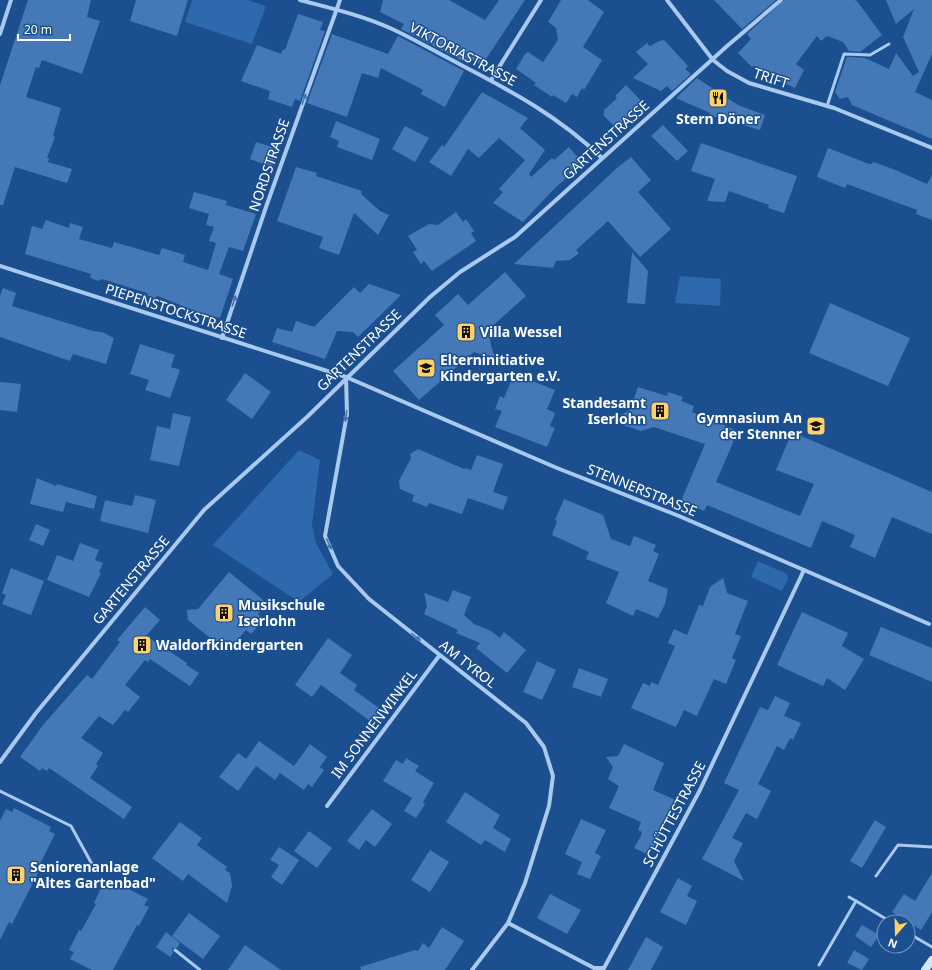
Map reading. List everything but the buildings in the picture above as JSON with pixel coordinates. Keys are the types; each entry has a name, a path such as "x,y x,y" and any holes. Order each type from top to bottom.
{"main road":[{"path":"925,970 932,960"}],"street":[{"path":"0,34 11,0"},
{"name":"VIKTORIASTRASSE","path":"300,0 337,9 389,28 491,80 536,106 577,134 602,158"},
{"name":"NORDSTRASSE","path":"222,338 266,207 340,0"},
{"path":"491,80 541,0"},
{"name":"TRIFT","path":"667,0 714,60 727,71 748,83 827,106 932,148"},
{"name":"GARTENSTRASSE","path":"0,762 36,713 204,510 307,417 346,377 430,297 460,272 515,237 781,0"},
{"name":"PIEPENSTOCKSTRASSE","path":"0,266 346,377"},
{"name":"STENNERSTRASSE","path":"346,377 557,468 668,512 929,624"},
{"name":"AM TYROL","path":"346,377 347,414 325,536 338,566 370,599 439,656 526,723 544,747 553,776 547,813 526,883 508,923 472,970"},
{"name":"SCHÜTTESTRASSE","path":"508,923 594,968 604,968 700,790 804,570"},
{"name":"IM SONNENWINKEL","path":"327,806 439,656"}],"lane":[{"path":"827,106 844,54 870,55 889,44"},
{"path":"0,791 71,826 93,866"},
{"path":"876,876 898,845 932,847"},
{"path":"849,897 877,914"},
{"path":"819,965 856,901"},
{"path":"916,938 932,947"},
{"path":"175,950 200,970"}],"shaded area":[{"path":"192,0 247,0 266,6 252,44 185,22"},
{"path":"680,276 721,279 720,306 675,303"},
{"path":"299,450 320,460 312,525 316,543 333,574 299,602 213,545"},
{"path":"758,561 787,574 788,579 782,591 751,577"}],"place":[{"name":"Stern Döner","path":"718,98"},
{"name":"Villa Wessel","path":"466,332"},
{"name":"Elterninitiative Kindergarten e.V.","path":"426,368"},
{"name":"Standesamt Iserlohn","path":"660,411"},
{"name":"Gymnasium An der Stenner","path":"816,426"},
{"name":"Musikschule Iserlohn","path":"224,613"},
{"name":"Waldorfkindergarten","path":"142,645"},
{"name":"Seniorenanlage \"Altes Gartenbad\"","path":"16,875"}]}
